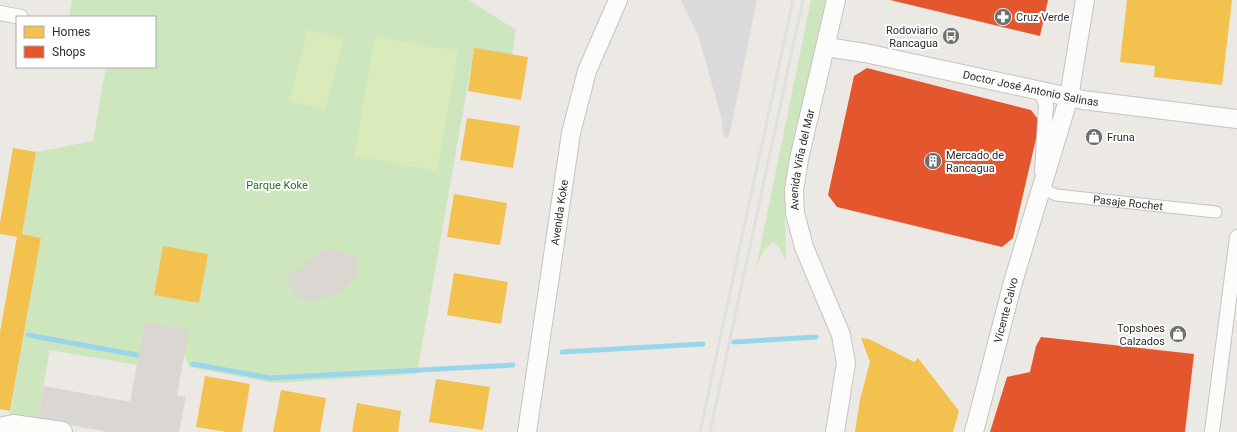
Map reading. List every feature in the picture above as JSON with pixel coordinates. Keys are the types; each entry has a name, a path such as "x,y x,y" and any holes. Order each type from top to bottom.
{"main road":[{"path":"0,428 13,425 62,432"}],"street":[{"name":"Avenida Koke","path":"527,432 571,134 587,71 618,0"},
{"name":"Avenida Viña del Mar","path":"835,432 846,363 844,350 841,335 802,240 795,213 794,190 798,159 836,0"},
{"name":"Vicente Calvo","path":"974,432 1013,282 1068,98 1086,0"},
{"path":"0,13 16,16"},
{"name":"Doctor José Antonio Salinas","path":"826,47 843,51 865,53 1068,98 1237,119"},
{"name":"Vicente Calvo","path":"1041,92 1046,105 1041,188"},
{"name":"Pasaje Rochet","path":"1041,188 1056,195 1216,212"},
{"path":"1212,432 1237,237"}],"shaded area":[{"path":"681,0 757,0 729,137 725,138 723,133 721,116 699,38"},
{"path":"327,249 336,250 357,258 357,274 336,294 311,301 302,300 297,296 285,279"},
{"path":"145,322 189,330 177,395 186,397 179,432 108,432 37,419 44,386 130,402"}],"green space":[{"name":"Parque Koke","path":"72,0 469,0 516,30 512,55 474,49 417,374 273,383 189,367 184,354 189,330 145,322 137,365 50,350 37,419 10,414 41,238 22,234 36,152 93,141 106,68 156,68 156,16 69,16"},
{"path":"811,0 826,0 795,144 789,210 785,211 786,262 779,247 773,242 766,248 755,273"},
{"path":"308,30 344,39 325,110 289,101"},
{"path":"375,37 458,51 437,171 354,156"}],"building: Homes":[{"path":"1127,0 1232,0 1222,85 1154,77 1155,66 1120,62"},
{"path":"474,48 528,57 521,100 468,91"},
{"path":"467,118 520,126 513,168 460,160"},
{"path":"13,148 36,152 22,234 41,238 10,411 0,409 0,332 17,237 0,234 0,223"},
{"path":"454,194 507,203 500,245 447,237"},
{"path":"163,246 208,254 199,303 154,295"},
{"path":"454,273 508,282 501,324 447,315"},
{"path":"861,338 869,339 914,362 918,358 959,411 953,432 855,432 860,400 870,362"},
{"path":"205,376 250,384 242,432 227,432 196,427"},
{"path":"436,379 490,387 483,430 429,422"},
{"path":"281,390 326,398 320,432 273,432"},
{"path":"357,403 401,411 398,432 352,432"}],"building: Shops":[{"path":"890,0 1048,0 1040,36"},
{"name":"Mercado de Rancagua","path":"867,68 1031,110 1037,118 1039,126 1013,238 1002,247 837,207 828,195 854,76"},
{"path":"1041,337 1194,354 1185,432 990,432 1007,377 1030,372 1036,346"}],"waterway":[{"path":"28,335 137,355"},
{"path":"734,342 816,337"},
{"path":"562,352 703,344"},
{"path":"193,364 270,378 513,365"}],"railway":[{"path":"700,432 793,0"},
{"path":"710,432 803,0"}],"place":[{"name":"Cruz Verde","path":"1003,17"},
{"name":"Rodoviario Rancagua","path":"951,36"},
{"name":"Fruna","path":"1094,137"},
{"name":"Mercado de Rancagua","path":"933,161"},
{"name":"Topshoes Calzados","path":"1178,334"}]}
